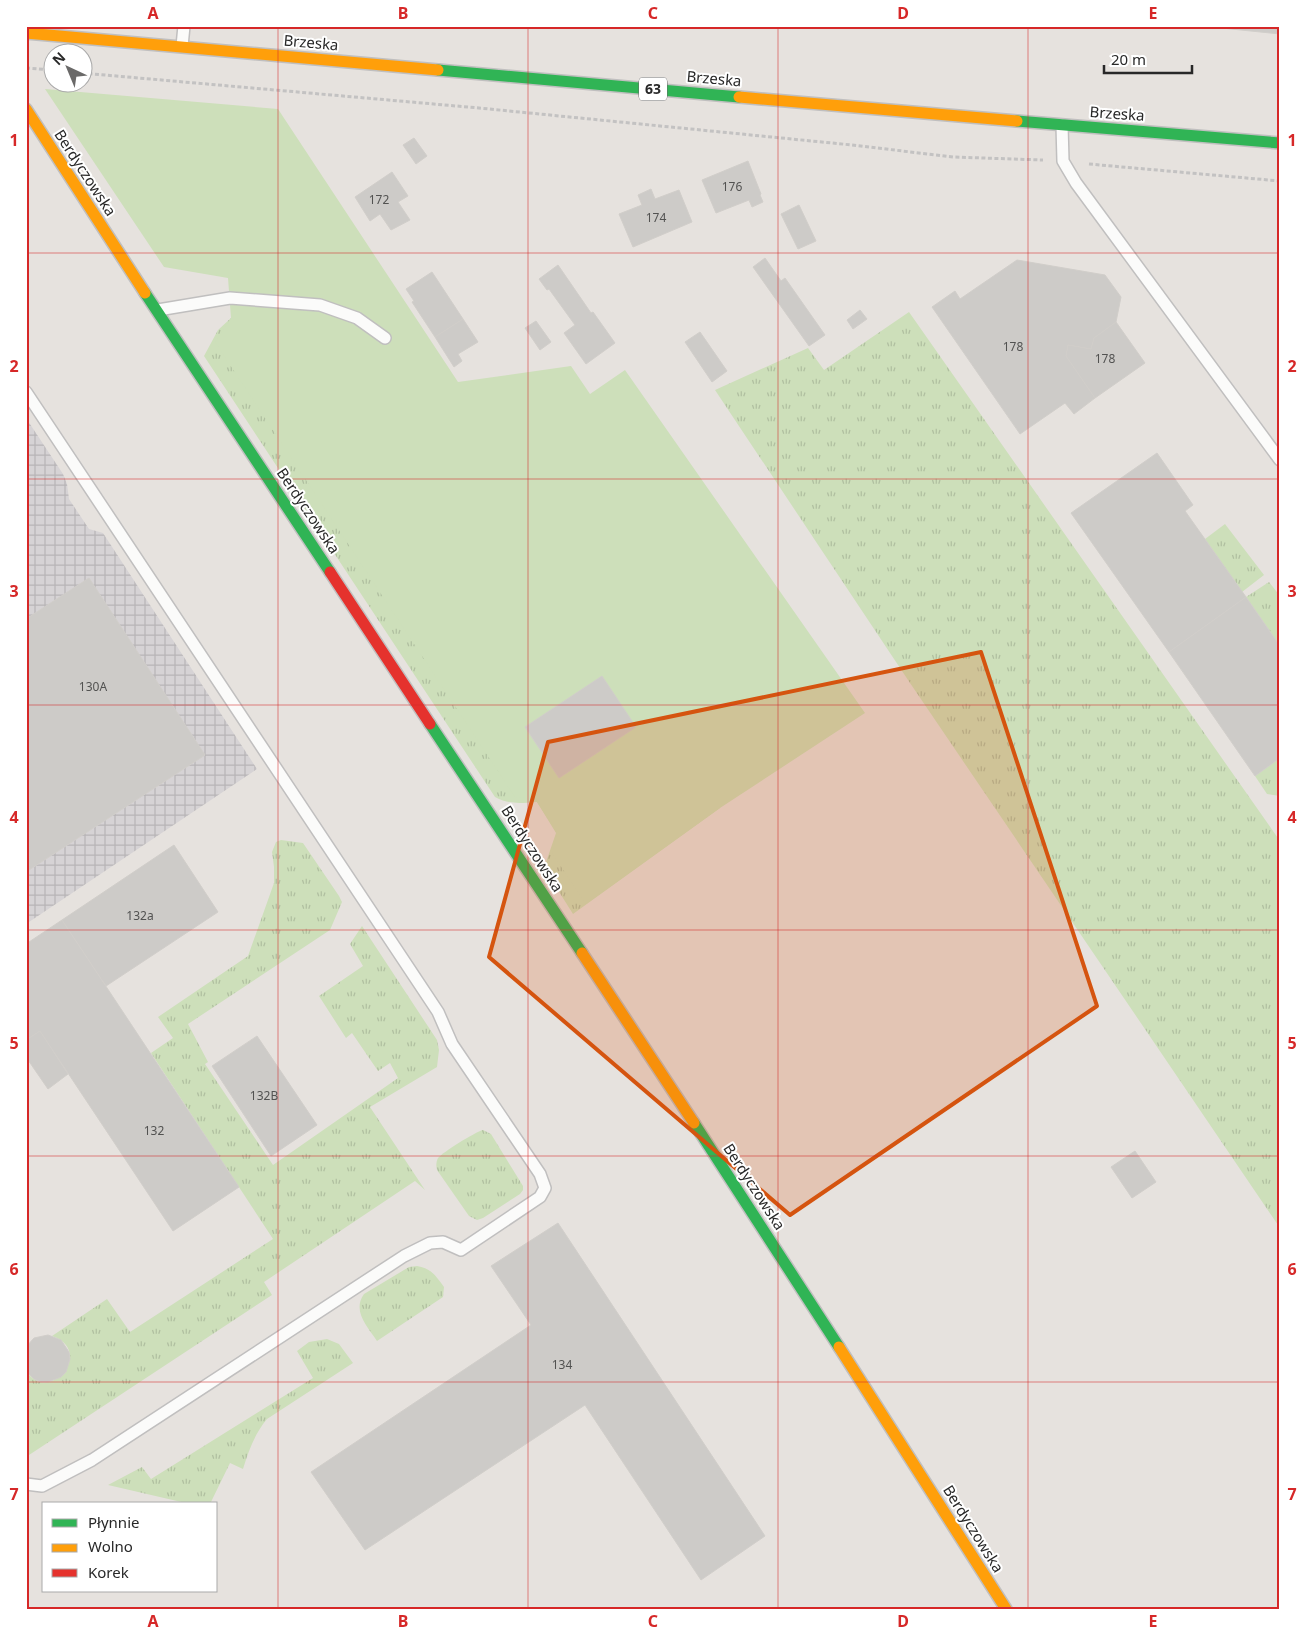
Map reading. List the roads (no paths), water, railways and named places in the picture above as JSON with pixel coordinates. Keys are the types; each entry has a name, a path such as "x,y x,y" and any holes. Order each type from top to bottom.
{"street":[{"name":"Brzeska","path":"26,32 1280,143"},
{"name":"Berdyczowska","path":"26,109 156,310 727,1172 1006,1609"}],"lane":[{"path":"182,46 184,26"},
{"path":"1062,125 1063,161 1076,183 1280,460"},
{"path":"156,310 230,298 320,305 357,318 385,338"},
{"path":"26,392 438,1012 452,1044 540,1174 545,1188 540,1197 461,1250 443,1242 430,1243 404,1256 92,1460 42,1486 26,1484"}]}
